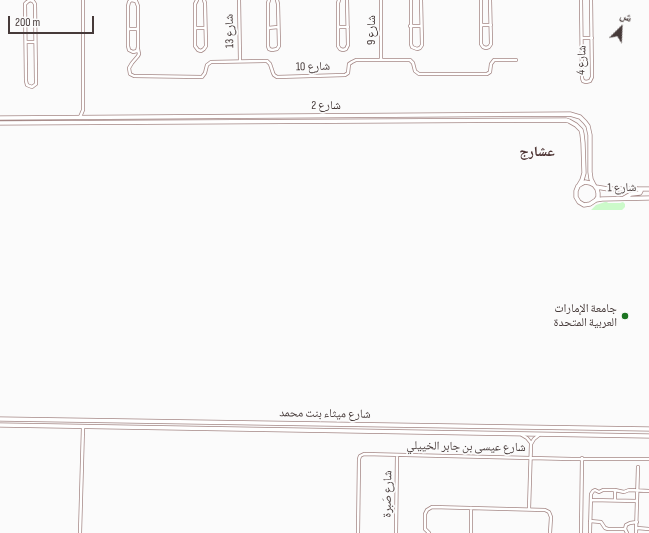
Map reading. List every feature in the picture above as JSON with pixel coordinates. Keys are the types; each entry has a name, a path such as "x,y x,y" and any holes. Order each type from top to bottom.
{"street":[{"path":"30,0 35,4 35,42 36,83 32,87 26,83 25,4 30,0"},
{"path":"80,117 83,110 83,0"},
{"path":"133,0 138,4 138,29 138,49 136,52 133,52 128,49 128,4 133,0"},
{"path":"197,0 195,4 195,46 200,51 206,46 204,0"},
{"name":"شارع 13","path":"238,0 240,61"},
{"path":"269,0 268,46 272,50 276,50 279,46 277,0"},
{"path":"338,0 338,46 343,50 348,46 347,0"},
{"name":"شارع 9","path":"381,0 381,60"},
{"path":"411,0 411,44 412,48 417,49 422,45 421,0"},
{"path":"481,0 480,44 486,48 491,44 490,0"},
{"name":"شارع 4","path":"581,0 582,78 583,81 586,82 590,81 592,78 591,0"},
{"path":"481,25 491,25"},
{"path":"410,26 421,26"},
{"path":"338,27 348,27"},
{"path":"195,28 205,28"},
{"path":"268,28 278,28"},
{"path":"128,29 138,29"},
{"name":"شارع 4","path":"582,38 592,38"},
{"path":"26,42 35,42"},
{"name":"شارع 10","path":"138,49 139,54 130,68 130,74 134,76 202,76 204,75 206,67 210,63 240,61 267,62 271,65 273,74 279,77 345,75 348,73 349,64 356,60 410,60 413,62 417,74 487,74 490,72 491,64 494,60 516,60"},
{"path":"83,110 87,117"},
{"name":"شارع 2","path":"0,118 570,114 580,117 588,126 590,135 590,172 591,179 595,186"},
{"name":"شارع 2","path":"0,123 566,120 576,125 581,130 584,143 584,174 579,185"},
{"path":"588,182 595,186 598,195 596,200 592,203 584,205 576,199 575,193 579,185 588,182"},
{"name":"شارع 1","path":"595,186 608,189 649,189"},
{"path":"623,198 631,194 639,194 640,191 638,189"},
{"name":"شارع 1","path":"596,200 606,198 649,198"},
{"name":"شارع ميثاء بنت محمد","path":"0,419 649,429"},
{"name":"شارع ميثاء بنت محمد","path":"0,426 649,436"},
{"path":"80,533 83,427"},
{"path":"518,434 525,436 531,444"},
{"path":"529,509 531,444 534,439 541,434"},
{"name":"شارع عيسى بن جابر الخييلي","path":"358,533 359,457 364,454 649,459"},
{"name":"شارع صَبرة","path":"396,533 397,455"},
{"path":"580,533 582,458"},
{"path":"636,533 638,459"},
{"path":"615,490 615,500"},
{"path":"590,532 591,494 593,491 649,491"},
{"path":"591,500 637,501"},
{"path":"429,533 425,529 425,514 429,508 432,507 544,510 549,512 551,517 550,533"},
{"path":"471,508 471,533"},
{"path":"590,521 601,522 606,528 609,529 625,529"},
{"path":"625,529 628,524 637,522"},
{"path":"637,528 649,529"},
{"path":"625,529 627,533"}],"green space":[{"path":"605,202 623,202 625,207 622,210 591,210 596,205"}],"place":[{"name":"جامعة الإمارات العربية المتحدة","path":"625,316"}],"district":[{"name":"عشارج","path":"537,152"}]}
